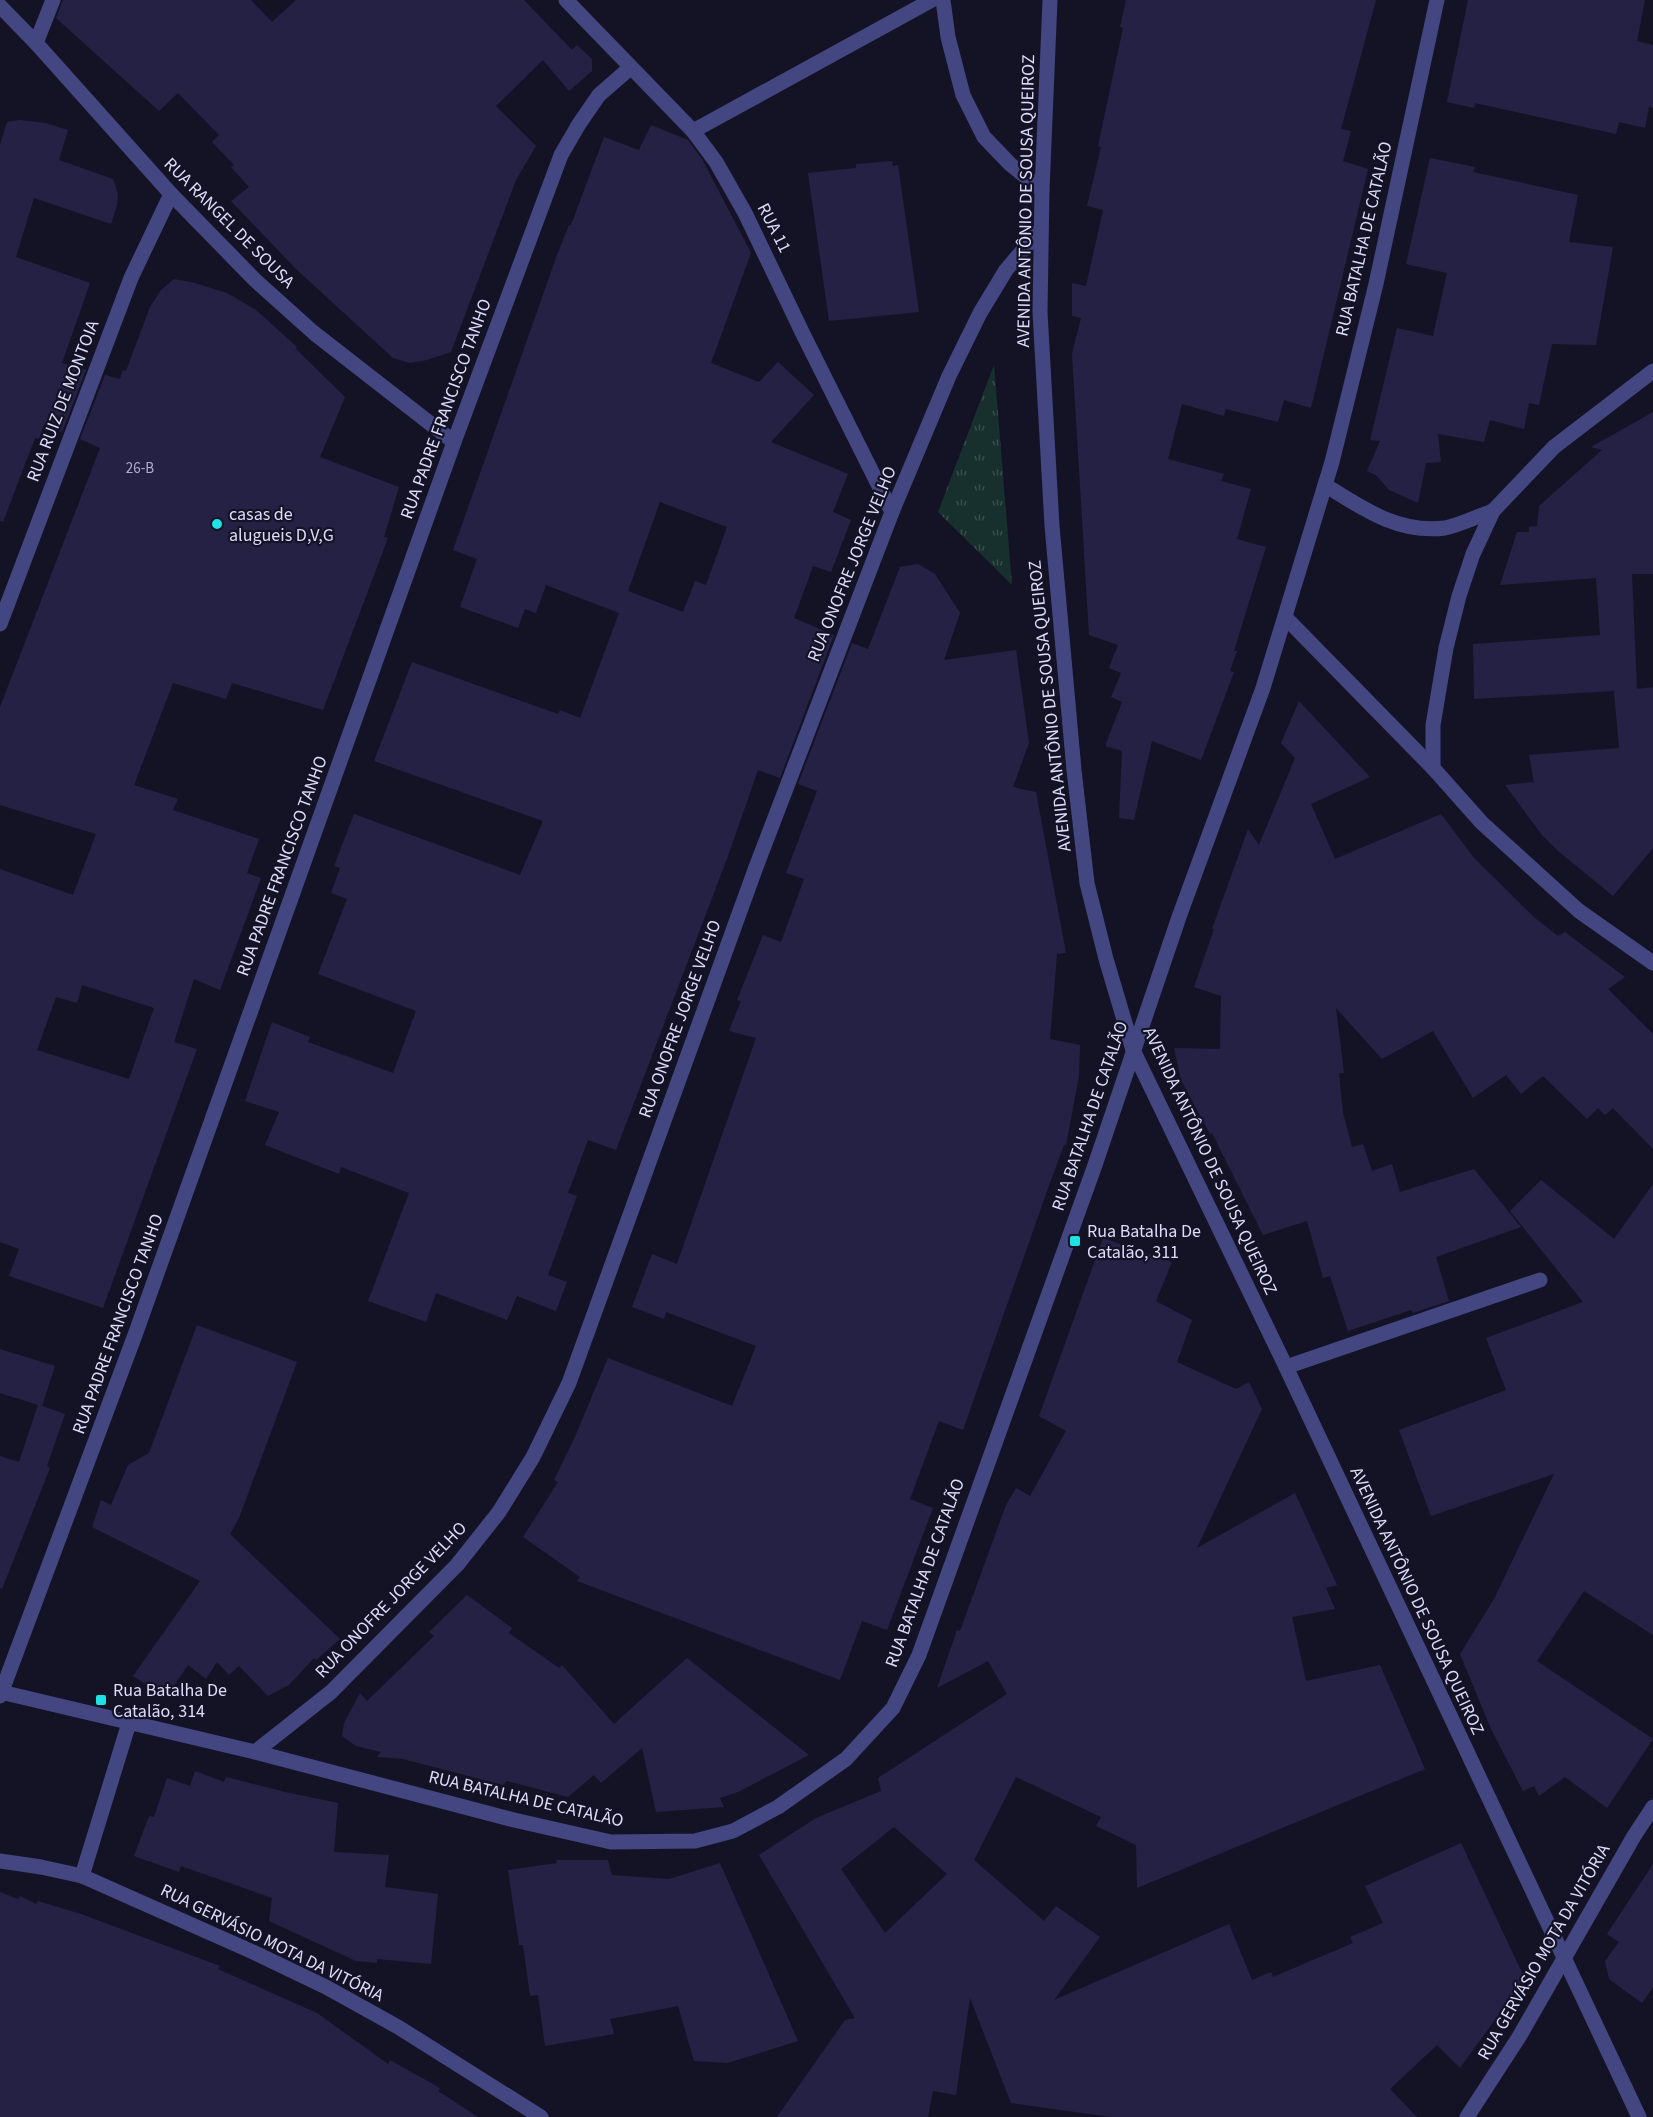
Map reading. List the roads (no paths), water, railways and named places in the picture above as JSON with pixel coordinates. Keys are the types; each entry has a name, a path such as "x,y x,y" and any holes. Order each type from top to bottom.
{"street":[{"path":"36,43 53,0"},
{"name":"RUA 11","path":"566,0 630,69 693,131 716,162 746,213 803,334 892,512"},
{"path":"693,131 932,0"},
{"path":"943,0 948,38 963,95 984,137 1010,164 1042,190"},
{"name":"AVENIDA ANTÔNIO DE SOUSA QUEIROZ","path":"1050,0 1042,190 1040,312 1052,514 1074,770 1088,883 1106,959 1133,1050 1286,1367 1639,2117"},
{"name":"RUA BATALHA DE CATALÃO","path":"1,1694 255,1752 513,1820 611,1842 695,1841 733,1831 778,1807 846,1760 893,1708 919,1655 1095,1165 1179,917 1263,688 1324,485 1376,284 1437,0"},
{"name":"RUA RANGEL DE SOUSA","path":"0,6 171,194 255,280 314,333 454,441"},
{"name":"RUA PADRE FRANCISCO TANHO","path":"1,1694 135,1335 454,441 561,155 599,95 630,69"},
{"name":"RUA RUIZ DE MONTOIA","path":"0,624 131,278 171,194"},
{"name":"RUA ONOFRE JORGE VELHO","path":"255,1752 331,1692 457,1565 500,1512 533,1456 569,1383 756,867 892,512 949,376 980,313 1006,270 1041,229"},
{"path":"1433,768 1433,725 1446,648 1462,586 1473,554 1493,511 1554,447 1653,371"},
{"path":"1324,485 1374,516 1411,528 1446,528 1493,511"},
{"path":"1285,617 1433,768 1482,823 1570,903 1653,963"},
{"path":"1286,1367 1540,1280"},
{"path":"82,1876 129,1723"},
{"name":"RUA GERVÁSIO MOTA DA VITÓRIA","path":"1467,2117 1519,2037 1653,1807"},
{"name":"RUA GERVÁSIO MOTA DA VITÓRIA","path":"0,1861 82,1876 326,1987 398,2027 541,2117"}],"place":[{"name":"casas de alugueis D,V,G","path":"217,524"},
{"name":"Rua Batalha De Catalão, 311","path":"1075,1241"},
{"name":"Rua Batalha De Catalão, 314","path":"101,1700"}]}
